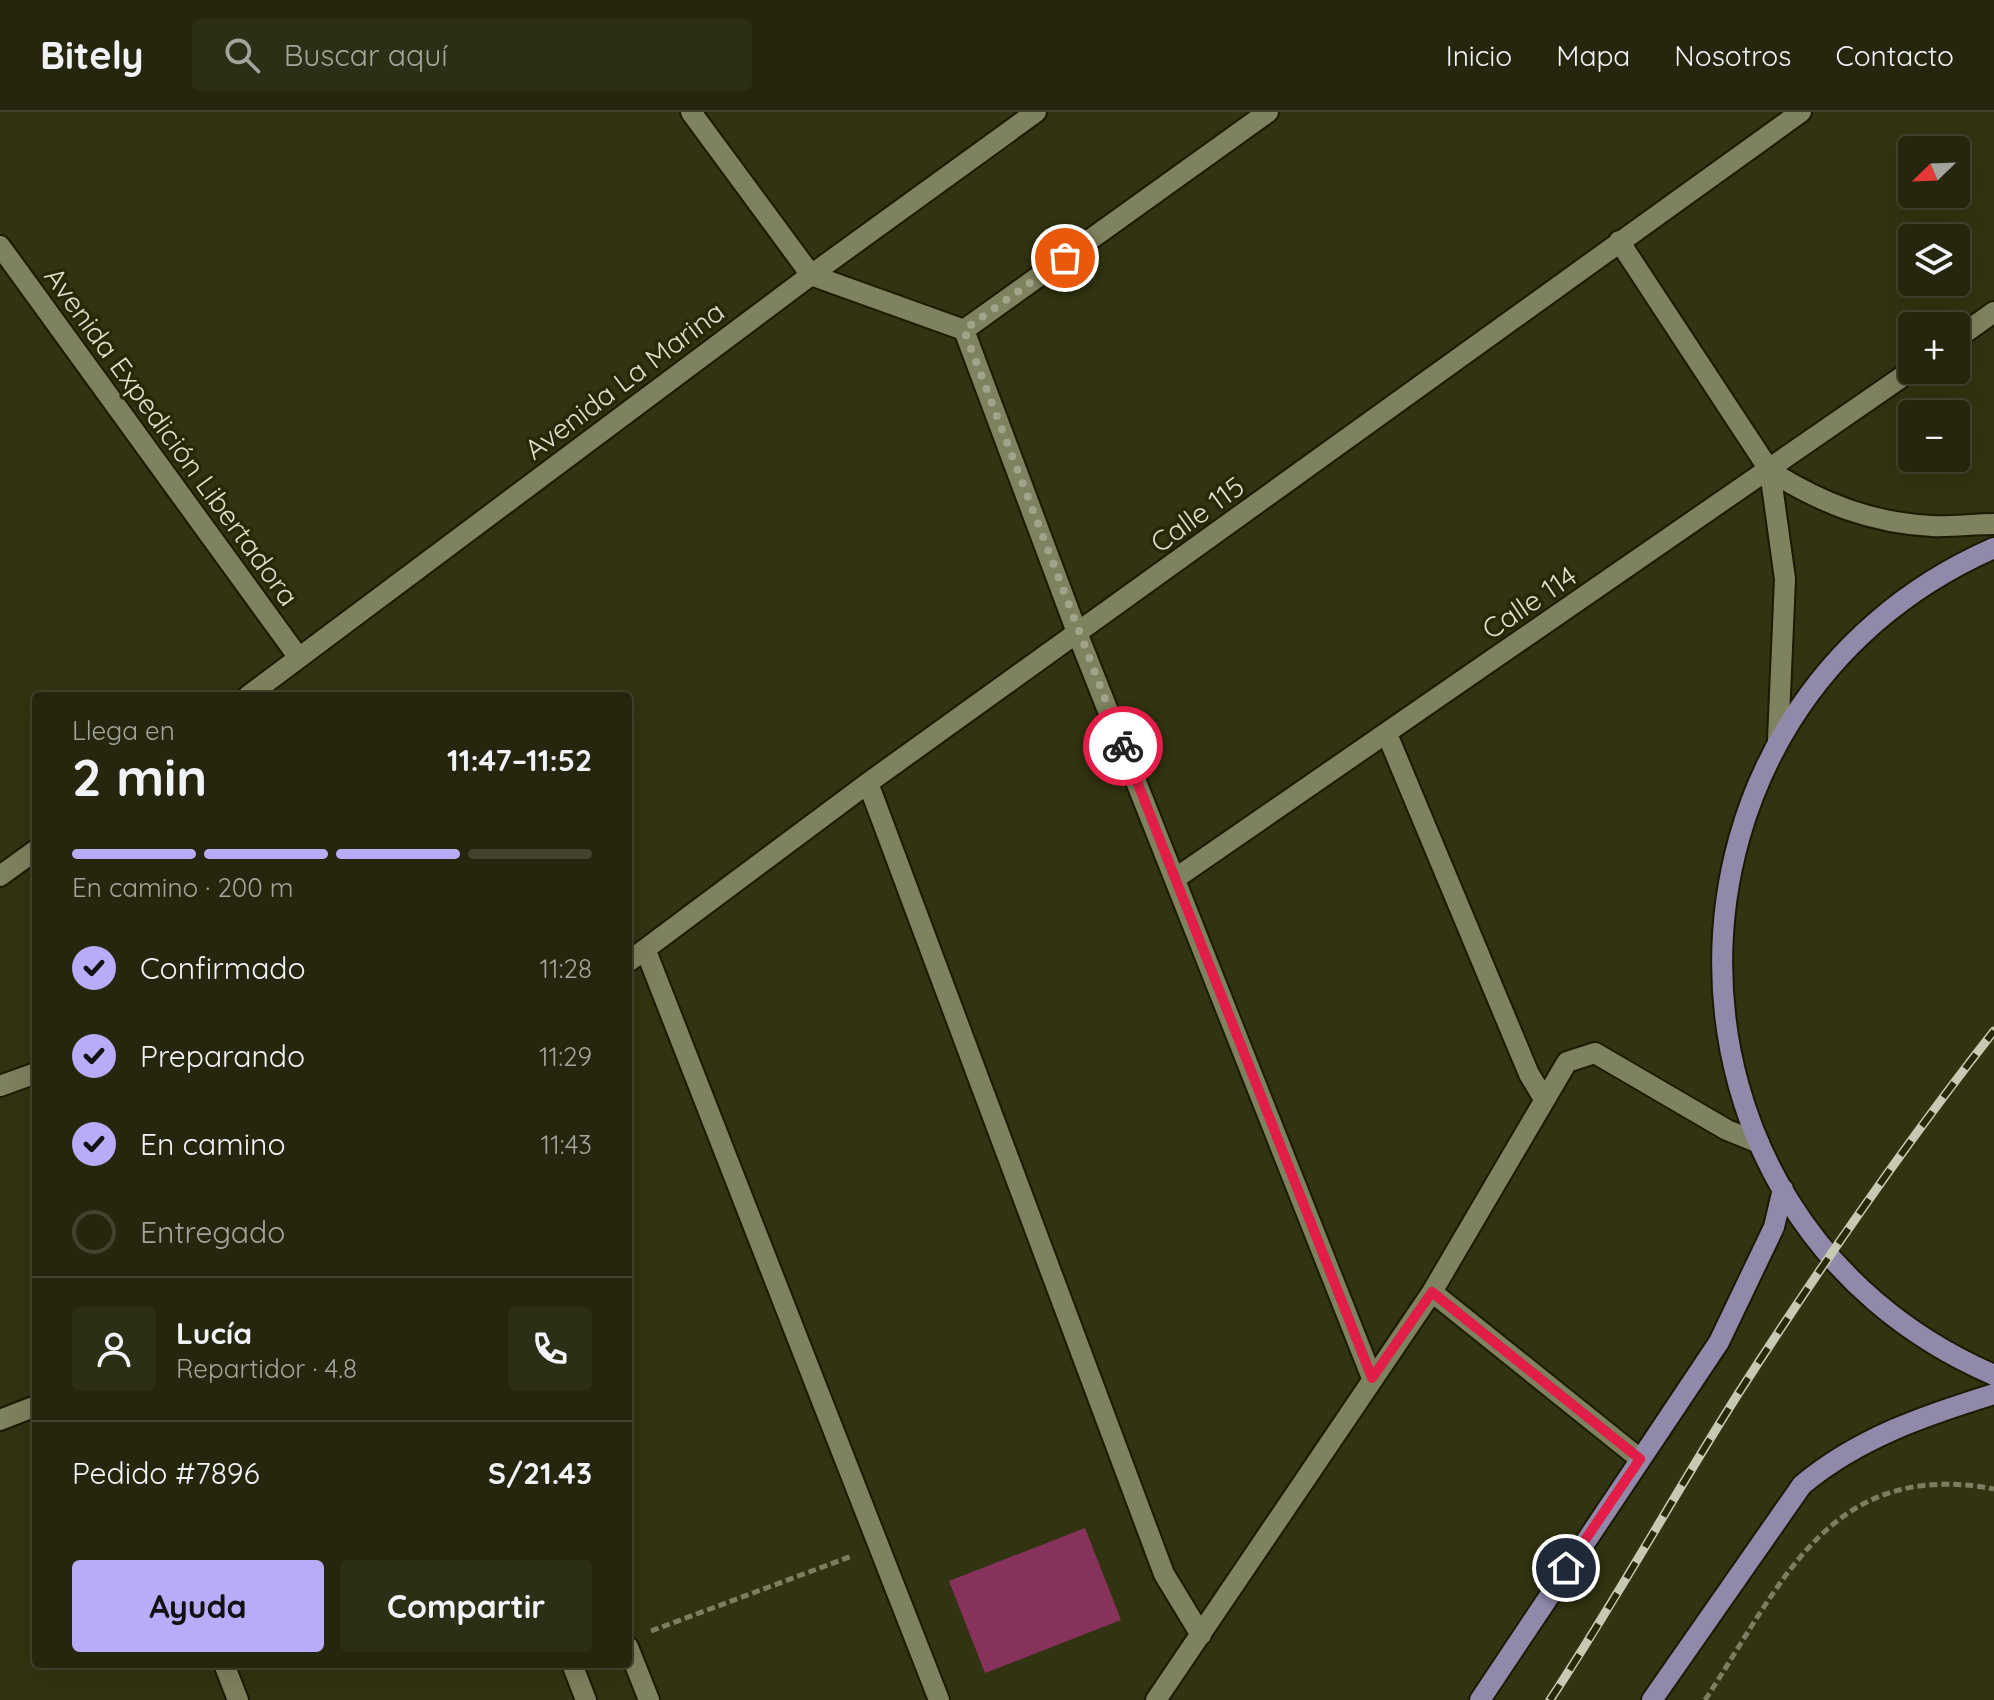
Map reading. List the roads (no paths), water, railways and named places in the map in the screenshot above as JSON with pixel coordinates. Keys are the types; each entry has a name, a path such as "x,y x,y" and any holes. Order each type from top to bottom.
{"main road":[{"path":"1994,548 1919,588 1877,619 1823,676 1778,740 1738,836 1721,939 1722,991 1728,1043 1741,1094 1759,1143 1783,1189 1831,1257 1885,1309 1926,1340 1994,1375"},
{"path":"1480,1700 1719,1342 1774,1227 1783,1189"},
{"path":"1652,1700 1802,1485 1827,1464 1862,1443 1994,1394"}],"street":[{"path":"691,112 811,275 964,330 1078,635 1372,1378"},
{"name":"Avenida La Marina","path":"259,692 299,658 811,275 1036,112"},
{"path":"964,330 1268,112"},
{"name":"Calle 115","path":"632,960 868,783 1078,635 1801,112"},
{"path":"1619,241 1770,471 1785,579 1778,740"},
{"name":"Avenida Expedición Libertadora","path":"0,246 299,658"},
{"path":"1970,329 1994,312"},
{"name":"Calle 114","path":"1176,878 1898,380"},
{"path":"1770,471 1835,507 1871,518 1936,526 1994,524"},
{"path":"1387,734 1529,1074 1544,1099"},
{"path":"868,783 1164,1574 1201,1635"},
{"path":"0,876 32,853"},
{"path":"646,951 939,1700"},
{"path":"1156,1700 1432,1292 1567,1062 1595,1053 1727,1130 1759,1143"},
{"path":"0,1086 32,1074"},
{"path":"1432,1292 1640,1459"},
{"path":"0,1420 32,1408"},
{"path":"635,1641 649,1700"},
{"path":"226,1668 238,1700"},
{"path":"574,1668 586,1700"}],"railway":[{"path":"1550,1700 1768,1348 1894,1164 1994,1031"}]}
